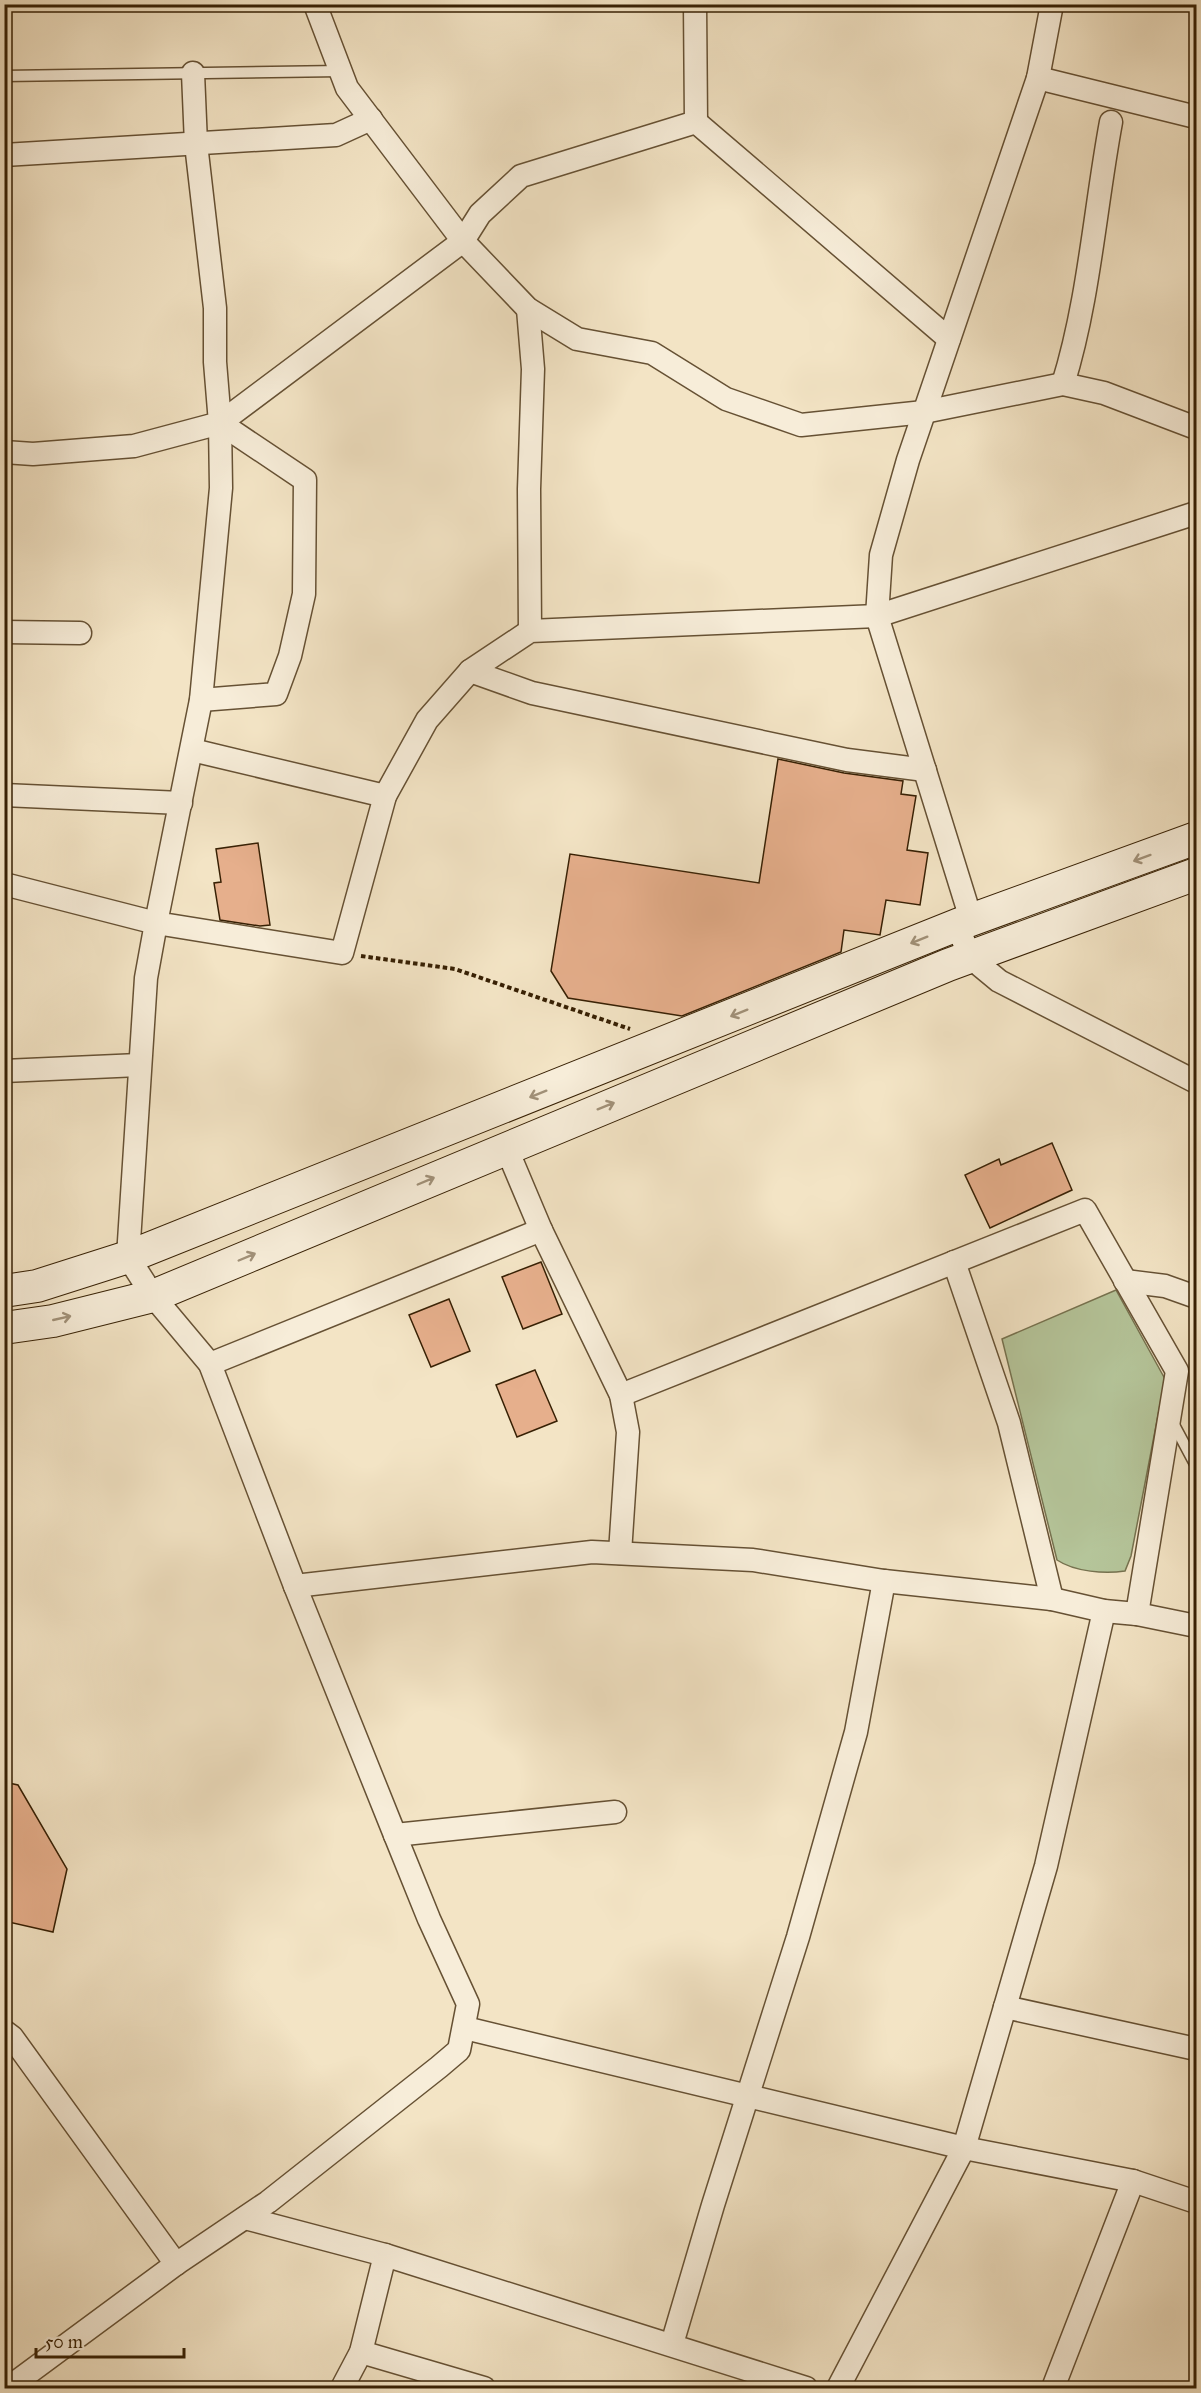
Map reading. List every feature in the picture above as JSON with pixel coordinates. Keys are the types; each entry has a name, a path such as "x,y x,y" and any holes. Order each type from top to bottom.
{"main road":[{"path":"4,1291 37,1286 128,1257 964,922 1197,838"},
{"path":"4,1328 53,1321 153,1296 506,1147 970,957 1197,874"}],"street":[{"path":"315,4 347,88 464,241 528,309 577,339 652,354 726,399 801,425 924,412 1063,384 1104,393 1197,428"},
{"path":"695,4 696,122 949,339"},
{"path":"1052,4 1038,78 924,412 881,555 877,616 925,770 964,922 970,957 999,981 1197,1082"},
{"path":"8,2388 176,2264 245,2218 453,2055 459,2049 468,2004 429,1919 395,1835 295,1586 210,1364 153,1296 128,1257 146,978 201,700 221,488 220,423 214,362 215,308 196,144 193,73"},
{"path":"1038,78 1197,117"},
{"path":"4,155 336,135 370,119"},
{"path":"4,452 33,453 134,446 220,423 464,241 480,214 521,176 696,122"},
{"path":"1063,384 1077,340 1096,200 1110,122"},
{"path":"528,309 533,369 529,489 530,631"},
{"path":"201,700 276,694 290,656 304,594 305,480 220,423"},
{"path":"4,884 156,923 342,953 385,796 427,720 470,671 530,631 877,616 1197,513"},
{"path":"4,632 80,633"},
{"path":"470,671 543,696 847,760 925,770"},
{"path":"192,750 385,796"},
{"path":"4,795 181,803"},
{"path":"4,1071 139,1065"},
{"path":"506,1147 541,1230 621,1395 628,1432 620,1553"},
{"path":"621,1395 1085,1210 1125,1281 1187,1374 1170,1417 1137,1614"},
{"path":"210,1364 541,1230"},
{"path":"954,1262 1009,1423 1052,1599"},
{"path":"1125,1281 1165,1286 1197,1297"},
{"path":"295,1586 591,1552 620,1553 753,1560 884,1581 1052,1599 1104,1611 1137,1614 1197,1626"},
{"path":"672,2344 798,1937 856,1732 884,1581"},
{"path":"838,2388 964,2148 1046,1866 1104,1611"},
{"path":"395,1835 615,1812"},
{"path":"1005,2007 1197,2049"},
{"path":"465,2028 964,2148 1133,2181 1197,2202"},
{"path":"4,2031 12,2037 176,2264"},
{"path":"1053,2388 1133,2181"},
{"path":"245,2218 385,2255 806,2388"},
{"path":"342,2388 361,2352 385,2255"},
{"path":"361,2352 483,2388"}],"lane":[{"path":"4,76 341,71"},
{"path":"1170,1417 1197,1466"}],"path":[{"path":"342,953 455,969 668,1042"}],"green space":[{"path":"1116,1290 1165,1379 1131,1556 1125,1571 1099,1572 1081,1570 1057,1560 1002,1339"}],"building":[{"path":"778,759 844,773 903,781 901,794 916,796 907,850 928,853 920,905 886,900 880,935 844,930 841,952 682,1016 568,998 551,971 570,854 759,883"},
{"path":"258,843 270,925 260,926 220,920 214,883 221,882 216,849"},
{"path":"1052,1143 1072,1190 990,1228 965,1175 999,1159 1001,1165"},
{"path":"541,1262 562,1314 523,1329 502,1277"},
{"path":"449,1299 470,1351 431,1367 409,1315"},
{"path":"535,1370 557,1421 517,1437 496,1385"},
{"path":"4,1782 18,1785 67,1869 53,1932 4,1921"}]}
